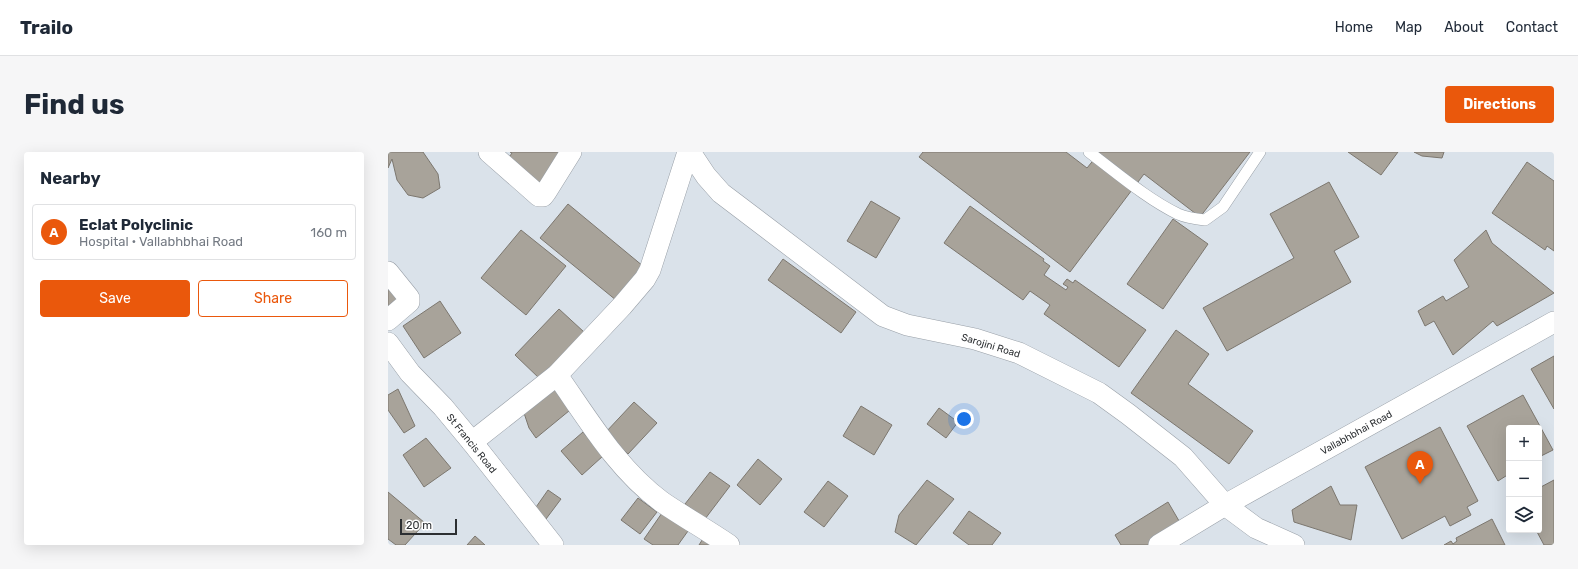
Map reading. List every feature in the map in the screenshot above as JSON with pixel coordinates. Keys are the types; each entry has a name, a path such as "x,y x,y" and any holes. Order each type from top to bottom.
{"street":[{"path":"489,152 539,196 543,196 571,152"},
{"path":"472,442 557,374 622,306 649,273 689,152"},
{"name":"Sarojini Road","path":"689,152 706,176 721,193 883,316 907,325 975,339 1019,353 1099,393 1183,457 1225,505 1256,528 1294,545"},
{"path":"388,272 409,298 409,302 388,320"},
{"name":"Vallabhbhai Road","path":"1159,545 1225,505 1554,322"},
{"name":"St Francis Road","path":"388,343 410,373 443,407 472,442 553,545"},
{"path":"557,374 610,452 637,480 661,501 729,545"}],"lane":[{"path":"1089,152 1158,203 1179,215 1192,219 1205,220 1223,207 1260,152"}],"building":[{"path":"388,152 423,152 438,174 440,188 423,198 408,195 397,180 392,159 388,168"},
{"path":"510,152 567,152 545,188 505,163 512,153"},
{"path":"923,152 1066,152 1087,168 1100,152 1250,152 1200,217 1144,174 1070,272 919,157"},
{"path":"1348,152 1398,152 1381,175"},
{"path":"1414,152 1444,152 1442,158 1422,156"},
{"path":"1527,162 1554,181 1554,251 1547,246 1545,250 1492,213"},
{"path":"1329,182 1359,237 1334,251 1351,282 1227,351 1203,308 1294,258 1270,214"},
{"path":"871,201 900,218 876,258 847,241"},
{"path":"568,204 649,271 622,305 540,238"},
{"path":"970,206 1044,259 1043,261 1050,266 1044,275 1066,290 1068,287 1063,284 1067,279 1073,283 1075,280 1146,330 1119,367 1044,314 1050,305 1030,291 1023,300 944,243"},
{"path":"1173,219 1208,244 1163,309 1127,284"},
{"path":"521,230 566,266 526,315 481,278"},
{"path":"1486,230 1492,243 1554,293 1497,326 1493,321 1453,355 1434,321 1425,326 1418,311 1443,296 1446,301 1469,287 1454,260"},
{"path":"783,259 856,312 841,333 768,280"},
{"path":"388,284 403,303 388,315"},
{"path":"440,301 461,333 424,358 403,326"},
{"path":"559,309 584,332 540,379 515,355"},
{"path":"1176,330 1209,354 1188,384 1253,431 1229,464 1131,393"},
{"path":"1554,356 1554,409 1531,369"},
{"path":"556,383 575,406 536,438 529,428 523,410"},
{"path":"398,389 415,426 404,433 388,410 388,395"},
{"path":"1523,395 1539,425 1506,425 1506,476 1498,481 1467,426"},
{"path":"634,402 657,423 628,454 605,433"},
{"path":"861,406 892,425 874,455 843,436"},
{"path":"939,408 958,422 946,438 927,424"},
{"path":"1440,427 1478,501 1467,507 1471,515 1450,526 1445,516 1402,539 1365,467"},
{"path":"1542,430 1553,450 1542,456"},
{"path":"583,432 603,456 582,475 561,451"},
{"path":"426,438 451,468 424,487 403,455"},
{"path":"758,459 782,479 760,505 737,485"},
{"path":"710,472 730,486 705,519 685,504"},
{"path":"927,480 954,499 916,545 895,532 899,515"},
{"path":"1554,480 1554,545 1544,545 1538,533 1542,533 1542,486"},
{"path":"828,481 848,496 824,527 804,512"},
{"path":"1331,486 1340,505 1357,505 1351,540 1294,522 1292,510"},
{"path":"548,490 561,499 546,519 534,510"},
{"path":"388,492 425,523 405,545 396,545 388,539"},
{"path":"638,498 657,512 640,534 621,520"},
{"path":"1168,502 1182,526 1151,545 1121,545 1115,535"},
{"path":"969,511 1001,533 992,545 969,545 953,533"},
{"path":"662,513 688,531 678,545 653,545 644,539"},
{"path":"1492,519 1505,545 1444,545 1451,541 1453,544 1457,541 1456,538"},
{"path":"475,536 485,545 467,545"},
{"path":"704,537 716,545 699,545"}],"place":[{"name":"Eclat Polyclinic","path":"1420,484"}]}
